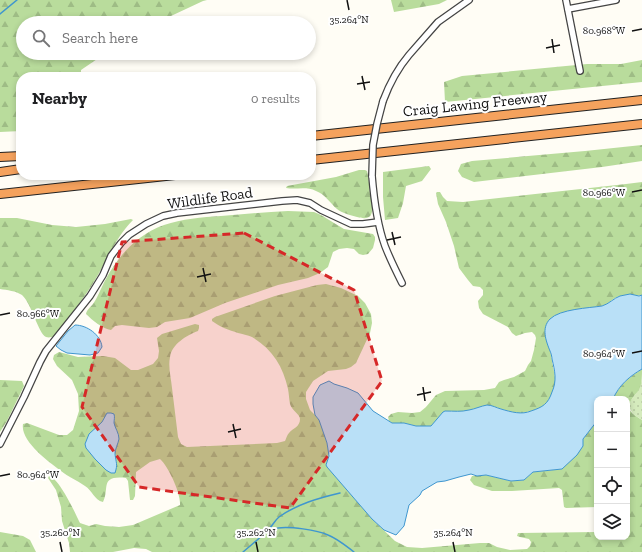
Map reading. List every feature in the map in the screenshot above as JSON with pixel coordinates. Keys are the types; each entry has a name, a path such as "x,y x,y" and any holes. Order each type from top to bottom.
{"highway":[{"name":"Craig Lawing Freeway","path":"316,135 642,100"},
{"path":"316,159 642,124"},
{"path":"0,157 16,156"},
{"path":"0,172 16,170"},
{"path":"0,194 129,180"}],"street":[{"path":"402,283 385,247 378,222 373,193 373,145 383,101 404,60 438,22 469,0"},
{"path":"566,0 580,71"},
{"path":"568,9 616,0"},
{"name":"Wildlife Road","path":"8,428 46,351 90,296 103,275 110,256 129,235 146,224 163,216 177,213 297,200 310,202 322,210 351,224 378,222"},
{"path":"0,438 8,428"},
{"path":"0,444 8,428"}],"highlighted area":[{"path":"244,233 354,290 382,381 290,508 139,487 82,407 122,242"}],"green space":[{"path":"0,0 207,0 171,16 16,16 16,60 96,60 81,70 81,72 16,72 16,131 0,132"},
{"path":"391,0 447,0 439,4 394,12"},
{"path":"642,60 642,82 445,102 444,82 462,76 587,64 621,64"},
{"path":"642,145 642,161 602,167 474,182 462,177 458,171 461,164 472,161"},
{"path":"429,166 431,169 422,181 406,186 403,203 398,218 385,220 383,172"},
{"path":"359,170 367,171 372,207 371,215 364,218 341,212 319,192 305,188 286,188 287,186 336,177"},
{"path":"642,182 642,295 620,296 603,305 561,313 549,348 555,377 555,386 550,400 546,404 539,409 523,413 515,413 496,407 476,408 461,412 445,411 431,426 416,426 404,423 392,423 389,421 388,417 391,414 398,412 420,412 436,395 445,391 484,390 495,388 499,382 514,377 525,371 531,361 534,350 536,338 532,332 516,336 508,327 483,314 479,308 478,301 483,295 483,290 480,287 473,286 459,268 454,246 438,204 437,192 440,192 447,201 463,202"},
{"path":"288,211 314,212 344,229 373,234 375,240 373,248 368,254 363,255 359,254 354,249 339,249 333,252 328,267 320,273 308,278 278,285 225,303 190,318 165,322 157,327 149,328 122,325 115,326 111,330 101,326 86,314 95,301 111,270 125,251 153,230 178,221 192,219"},
{"path":"0,218 17,218 52,225 76,227 105,224 131,219 133,220 117,241 95,280 55,336 46,337 40,330 26,299 22,295 0,289"},
{"path":"326,284 341,288 358,296 365,303 371,314 372,323 370,333 356,363 346,369 328,371 313,381 306,392 306,399 310,410 319,420 327,442 329,456 326,465 372,519 395,541 407,547 422,548 489,543 497,547 510,550 527,549 530,546 531,542 529,539 517,536 518,533 594,532 594,540 630,540 630,410 634,415 642,420 642,552 152,552 146,549 134,548 113,552 70,552 69,543 62,521 61,507 56,490 48,478 49,476 58,483 80,523 89,526 96,524 119,527 133,525 180,505 180,500 167,467 160,459 150,462 136,472 135,496 133,500 130,500 128,481 126,478 118,478 112,479 107,484 103,502 97,499 82,484 64,473 36,450 23,431 23,424 27,423 59,435 67,435 73,430 79,411 78,394 72,380 57,366 53,359 54,355 59,352 78,357 103,356 115,358 131,370 138,370 153,364 158,358 159,351 157,338 162,334 195,324 199,325 198,331 189,335 177,344 171,352 170,357 169,365 178,437 181,444 187,447 277,443 285,441 288,434 299,424 300,419 290,404 286,381 276,359 265,347 250,336 221,327 212,321 212,319 275,296"},
{"path":"642,369 642,381 640,388 630,402 630,396 614,396 629,378"},
{"path":"642,378 642,420 633,414 630,409 630,402 640,388"},
{"path":"0,380 22,381 24,386 0,432"},
{"path":"594,425 594,507 564,507 562,490 559,488 492,491 474,485 470,480 472,476 486,475 511,481 524,480 533,472 562,469 583,446 583,439"},
{"path":"0,532 23,536 30,540 36,552 0,552"}],"water":[{"path":"630,294 639,296 642,295 642,369 625,381 614,396 594,396 594,425 583,439 583,446 577,455 562,469 533,472 524,480 511,481 486,475 477,476 471,474 437,482 422,491 420,495 409,505 404,526 396,535 384,530 372,519 327,467 326,465 329,456 327,443 319,420 315,415 313,404 313,397 320,385 329,381 358,393 373,411 392,423 431,426 445,411 466,411 487,405 513,412 528,412 539,408 547,402 555,384 554,368 545,335 546,326 550,319 567,311 602,306 621,296"},
{"path":"75,325 80,325 89,329 99,338 102,347 98,353 90,355 67,353 56,346"},
{"path":"107,413 114,414 114,423 119,437 115,452 117,465 115,473 111,473 106,470 86,448 85,444 89,434 102,422"}],"waterway":[{"path":"0,14 17,0"},
{"path":"243,552 286,512 308,502 340,493"},
{"path":"269,530 276,528 289,528 317,532 335,538 354,552"}]}
